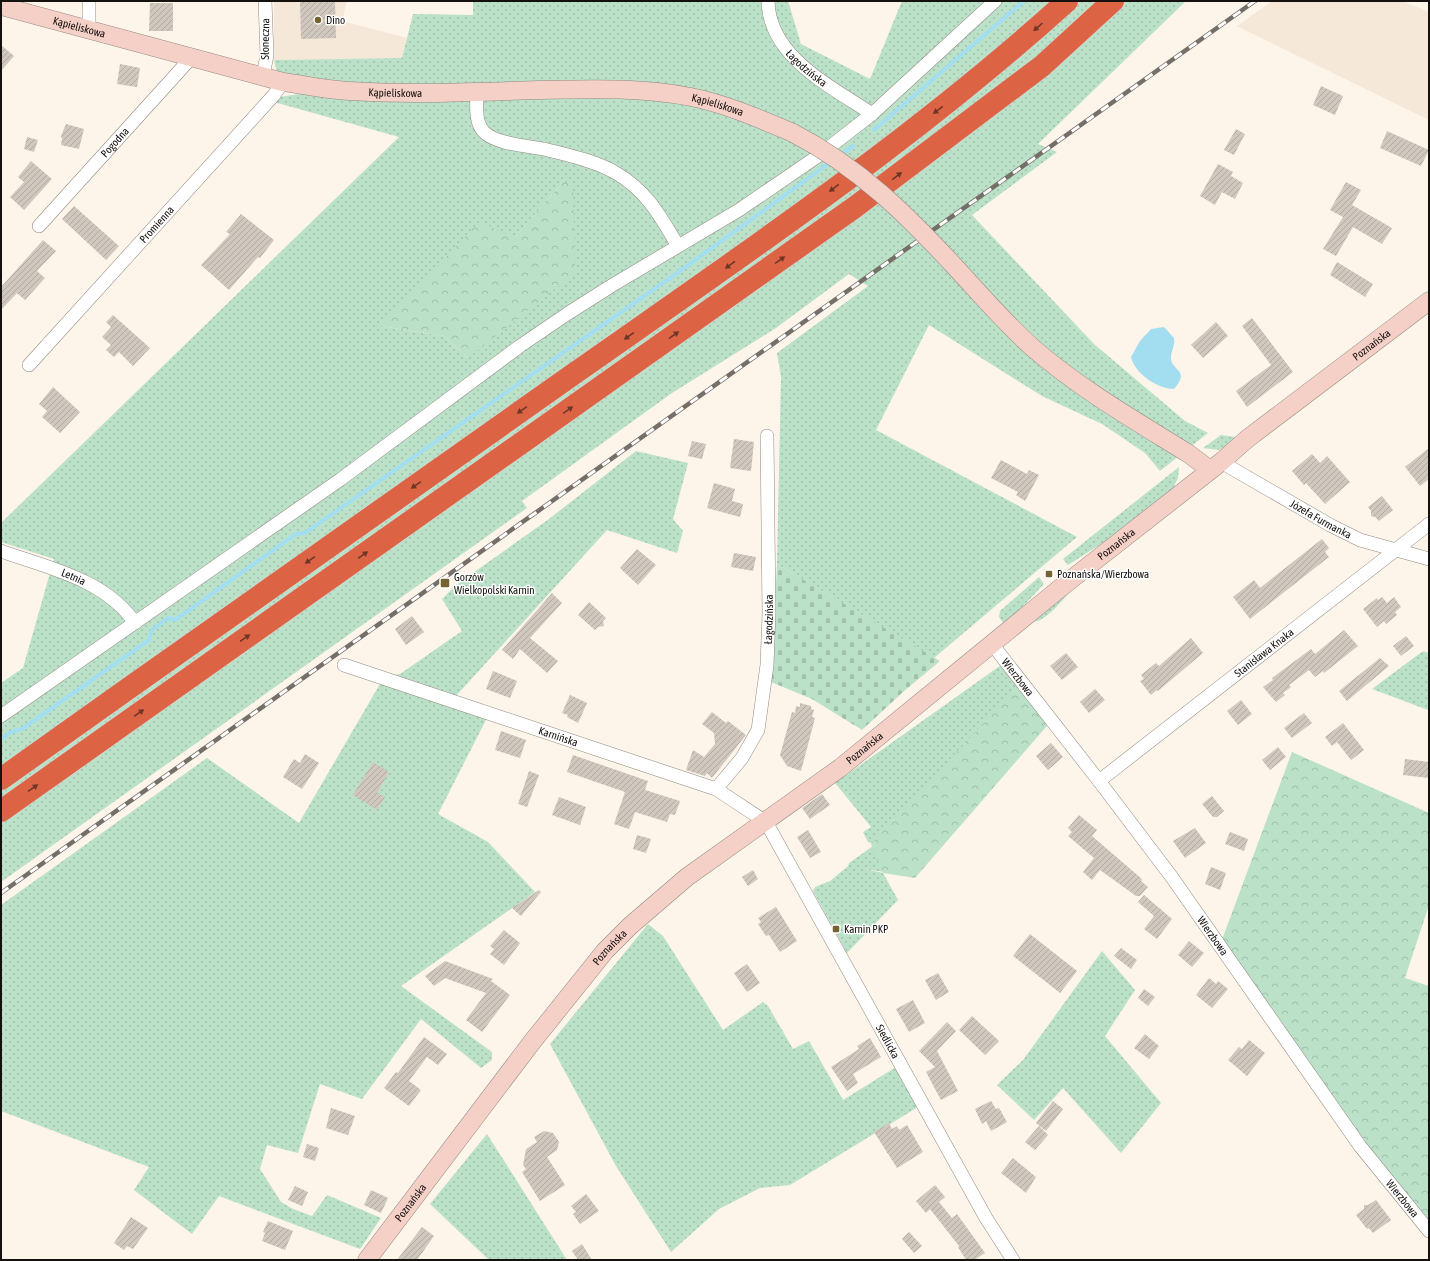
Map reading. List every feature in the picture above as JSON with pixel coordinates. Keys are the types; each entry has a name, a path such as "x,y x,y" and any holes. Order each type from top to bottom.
{"highway":[{"path":"1,779 782,228 951,100 1021,42 1067,1"},
{"path":"1,810 855,207 1042,66 1113,1"}],"main road":[{"name":"Kąpieliskowa","path":"1,6 89,28 191,58 283,82 349,91 429,93 604,89 648,91 691,97 731,108 793,133 840,160 862,176 902,212 1033,348 1068,376 1189,454 1205,466 1215,467"},
{"name":"Poznańska","path":"367,1260 532,1042 605,951 630,926 664,896 840,768 1247,440 1429,301"}],"street":[{"path":"89,1 89,28"},
{"name":"Słoneczna","path":"263,76 267,55 265,1"},
{"name":"Łagodzińska","path":"768,1 772,23 780,41 792,58 872,114"},
{"path":"1,716 341,479 526,342 611,286 745,206 818,156 872,114 995,1"},
{"name":"Pogodna","path":"39,226 191,58"},
{"name":"Promienna","path":"29,365 274,95 283,82"},
{"path":"477,91 478,121 483,131 493,138 546,150 615,172 637,187 652,204 678,246"},
{"name":"Łagodzińska","path":"716,789 742,758 758,730 767,665 769,613 767,436"},
{"name":"Józefa Furmanka","path":"1215,467 1360,540 1429,559"},
{"name":"Stanisława Knaka","path":"1099,781 1429,524"},
{"name":"Letnia","path":"1,551 92,584 111,596 135,622"},
{"name":"Wierzbowa","path":"992,644 1171,876 1360,1146 1429,1231"},
{"name":"Karnińska","path":"344,665 716,789 766,822"},
{"name":"Siedlicka","path":"766,822 986,1218 1013,1260"}],"shaded area":[{"name":"Dino","path":"274,1 347,1 342,21 407,38 402,58 274,60"},
{"path":"1272,1 1402,1 1429,12 1429,120 1237,26"}],"green space":[{"path":"473,1 788,1 801,44 870,79 902,1 1186,1 1038,144 1057,152 972,215 1094,344 1185,421 1208,433 1160,471 1145,453 1102,424 1042,396 929,325 876,430 1077,537 934,658 777,564 781,377 777,353 868,286 849,274 776,328 672,393 522,501 527,508 1,882 1,683 23,668 54,559 1,542 1,523 399,137 274,102 279,97 300,94 338,99 402,98 282,75 276,69 274,60 402,58 413,14 473,15","holes":["563,182 468,358 444,336 381,326 515,237"]},
{"path":"563,182 573,185 575,273 468,358 444,336 381,326 479,222 515,237"},
{"path":"1221,435 1235,437 1237,440 1219,450 1203,448"},
{"path":"636,451 688,463 673,519 683,531 677,553 607,530 455,697 490,712 438,814 488,842 535,892 401,986 492,1052 492,1060 481,1068 421,1019 362,1099 320,1084 298,1153 267,1145 260,1169 281,1202 293,1209 312,1216 327,1195 381,1218 360,1249 219,1196 192,1234 134,1190 149,1167 1,1111 1,905 207,758 299,823 384,677 400,674 462,631 442,599 456,585 549,519"},
{"path":"1179,467 1178,478 1172,490 1112,537 1068,565 1063,559"},
{"path":"777,564 940,661 903,692 862,730 812,699 771,682"},
{"path":"1039,577 1044,584 1012,618 1004,624 999,617 1000,611"},
{"path":"1072,589 1060,604 1049,614 1038,621 1033,622"},
{"path":"1423,651 1429,653 1429,725 1428,710 1372,689"},
{"path":"1004,663 1021,684 873,844 868,842 863,832 871,827 835,783"},
{"path":"1022,682 1053,716 1046,727 915,878 883,873 871,844"},
{"path":"1292,752 1429,813 1429,905 1405,978 1429,986 1429,1234 1220,945"},
{"path":"873,846 884,872 864,869 883,873 898,900 847,953 813,891 815,887 830,881 848,866 849,863"},
{"path":"648,924 663,936 723,1030 763,1002 768,1006 793,1049 809,1041 843,1100 896,1067 918,1107 790,1185 760,1188 719,1209 671,1252 616,1166 550,1044"},
{"path":"1102,951 1135,990 1105,1036 1161,1103 1121,1153 1063,1088 1034,1120 997,1085 1023,1060"},
{"path":"487,1134 567,1260 489,1260 430,1204"}],"water":[{"path":"1164,327 1174,338 1171,361 1181,378 1174,389 1154,383 1142,375 1133,363 1131,357 1140,341 1151,329"}],"building":[{"name":"Dino","path":"300,1 335,1 336,38 301,39"},
{"path":"150,3 173,3 173,31 149,31"},
{"path":"1,45 14,56 1,71"},
{"path":"120,64 140,68 137,87 117,84"},
{"path":"1321,86 1343,96 1335,115 1313,105"},
{"path":"66,124 84,129 79,149 61,145 61,136"},
{"path":"1236,129 1245,134 1234,155 1224,150"},
{"path":"1387,131 1429,150 1421,166 1380,148"},
{"path":"27,137 38,140 34,152 24,149"},
{"path":"31,161 52,179 24,210 10,197 24,182 18,177"},
{"path":"1218,164 1233,172 1231,176 1243,183 1235,199 1222,192 1215,205 1200,196"},
{"path":"1346,182 1361,190 1352,205 1392,228 1382,244 1353,227 1336,256 1323,249 1343,217 1330,210"},
{"path":"74,206 119,246 106,260 62,219"},
{"path":"241,214 274,240 260,258 258,257 229,290 201,265 230,234 226,232"},
{"path":"43,240 56,251 37,271 45,278 25,300 17,293 1,310 1,287"},
{"path":"1337,262 1373,284 1365,297 1330,275"},
{"path":"113,315 150,348 133,366 119,352 114,357 106,350 111,345 102,337 111,327 106,322"},
{"path":"1252,318 1293,372 1247,407 1236,391 1271,365 1242,326"},
{"path":"1216,322 1228,336 1203,358 1191,345"},
{"path":"53,387 80,412 60,433 42,417 47,411 39,404"},
{"path":"734,439 754,442 751,471 730,468"},
{"path":"692,441 706,444 702,459 688,456"},
{"path":"1429,448 1429,479 1420,486 1405,467"},
{"path":"1312,454 1320,463 1327,456 1350,482 1325,504 1306,483 1304,485 1292,471"},
{"path":"1001,460 1027,474 1029,470 1039,475 1025,501 1016,495 1018,492 991,478"},
{"path":"714,483 735,489 732,501 743,504 740,517 707,508"},
{"path":"1382,496 1393,510 1379,521 1375,517 1371,516 1371,511 1368,507"},
{"path":"1322,539 1329,548 1325,552 1329,557 1250,619 1233,597 1254,580 1260,588"},
{"path":"637,549 656,565 638,585 620,568"},
{"path":"734,553 756,557 753,571 731,567"},
{"path":"552,593 562,603 530,638 558,661 547,673 520,649 513,659 502,650"},
{"path":"1382,597 1387,603 1394,597 1401,607 1395,612 1397,615 1386,624 1384,621 1377,627 1363,609 1377,598 1378,600"},
{"path":"589,602 606,618 603,621 604,626 598,627 595,630 578,615"},
{"path":"412,616 424,632 406,645 395,629"},
{"path":"1344,630 1358,646 1324,673 1323,671 1315,677 1309,670 1289,685 1291,687 1283,693 1285,695 1276,702 1263,687 1273,680 1272,678 1311,649 1315,654"},
{"path":"1406,636 1414,646 1401,656 1393,646"},
{"path":"1191,638 1203,653 1158,691 1157,690 1151,695 1140,681 1144,679 1141,675 1156,663 1159,666"},
{"path":"1066,653 1078,667 1062,680 1050,666"},
{"path":"1380,658 1389,666 1347,701 1339,691"},
{"path":"493,671 517,681 510,698 486,689"},
{"path":"1095,689 1105,700 1089,713 1080,702"},
{"path":"570,695 587,703 578,723 567,717 568,715 562,713"},
{"path":"1241,700 1252,714 1238,725 1227,711"},
{"path":"800,703 811,706 811,709 814,710 812,717 815,718 801,771 787,766 780,755 792,712 795,713 796,706 800,707"},
{"path":"712,712 726,723 728,721 746,735 712,778 707,773 705,776 686,770 693,750 704,757 715,744 714,733 702,724"},
{"path":"1304,713 1312,723 1292,738 1284,728"},
{"path":"1343,723 1364,750 1351,760 1337,742 1332,746 1325,737"},
{"path":"501,731 526,740 520,758 495,750"},
{"path":"1051,743 1063,757 1048,770 1036,756"},
{"path":"1278,747 1286,757 1270,770 1262,760"},
{"path":"305,754 319,763 302,789 283,777 294,759 300,763"},
{"path":"573,755 648,781 645,790 680,801 675,815 670,814 667,822 635,812 629,829 614,824 625,792 567,772"},
{"path":"1405,759 1429,762 1429,778 1403,775"},
{"path":"373,762 389,772 377,793 385,797 377,810 353,795"},
{"path":"529,771 539,775 527,807 518,804"},
{"path":"822,794 830,805 810,819 802,808"},
{"path":"1212,796 1224,811 1217,817 1213,817 1202,804"},
{"path":"559,797 586,807 580,825 552,815"},
{"path":"1079,815 1097,830 1092,836 1142,879 1141,881 1148,887 1140,896 1136,896 1100,870 1092,880 1083,872 1094,858 1068,836 1072,832 1068,828"},
{"path":"1195,828 1206,843 1185,858 1173,841"},
{"path":"808,830 821,852 810,858 797,837"},
{"path":"1230,832 1248,839 1244,851 1225,844"},
{"path":"637,835 651,839 646,853 633,849"},
{"path":"1211,867 1226,873 1220,890 1205,884"},
{"path":"753,870 758,879 748,886 742,877"},
{"path":"539,890 541,892 521,916 512,908"},
{"path":"1144,895 1172,919 1157,939 1144,929 1154,916 1138,902"},
{"path":"776,907 797,941 780,952 769,935 766,936 758,924 761,922 758,918"},
{"path":"504,930 520,943 504,965 490,954 494,949 490,946"},
{"path":"1030,934 1077,971 1060,993 1013,956"},
{"path":"1189,941 1204,953 1192,967 1178,955"},
{"path":"1121,948 1137,960 1131,969 1114,956"},
{"path":"445,961 493,979 491,981 510,995 482,1032 466,1020 486,993 445,978 434,986 425,976"},
{"path":"747,964 760,983 747,992 734,973"},
{"path":"938,973 949,992 936,1000 925,980"},
{"path":"1209,978 1216,984 1218,981 1228,989 1212,1008 1196,995"},
{"path":"1144,989 1155,997 1148,1006 1138,998"},
{"path":"913,1000 925,1023 909,1032 896,1009"},
{"path":"972,1016 999,1041 985,1055 959,1030"},
{"path":"947,1022 956,1031 937,1051 958,1091 941,1100 926,1072 935,1067 919,1051"},
{"path":"1145,1034 1159,1046 1149,1059 1134,1048"},
{"path":"424,1037 447,1054 438,1065 427,1057 409,1081 421,1090 409,1106 384,1088 396,1072 398,1073"},
{"path":"870,1038 881,1057 853,1074 858,1083 847,1091 831,1067 859,1049 857,1046"},
{"path":"1249,1040 1265,1053 1247,1076 1228,1060 1239,1047 1242,1049"},
{"path":"991,1101 996,1109 999,1108 1007,1122 991,1131 986,1121 982,1124 975,1109"},
{"path":"1053,1101 1063,1109 1046,1131 1036,1123"},
{"path":"331,1108 355,1116 348,1135 326,1128"},
{"path":"889,1123 892,1129 897,1126 899,1130 907,1125 923,1152 897,1168 874,1132"},
{"path":"1039,1126 1048,1135 1035,1150 1025,1142"},
{"path":"544,1131 553,1133 559,1142 557,1150 547,1157 565,1185 540,1201 522,1172 526,1169 523,1165 526,1149 537,1142 534,1137"},
{"path":"307,1144 319,1148 315,1161 303,1157"},
{"path":"1013,1158 1036,1177 1026,1193 1001,1173"},
{"path":"935,1185 945,1197 939,1202 952,1218 957,1214 985,1253 974,1260 966,1260 958,1247 959,1246 930,1209 926,1213 916,1201"},
{"path":"295,1186 308,1192 302,1206 288,1200"},
{"path":"371,1190 388,1198 381,1213 364,1205"},
{"path":"586,1194 599,1211 580,1224 573,1214 576,1212 571,1206"},
{"path":"1376,1200 1391,1220 1373,1233 1369,1228 1367,1229 1356,1215 1364,1209 1364,1205 1368,1205"},
{"path":"131,1217 148,1228 133,1249 127,1246 124,1250 114,1243"},
{"path":"268,1221 293,1231 285,1250 262,1241 265,1233 263,1232"},
{"path":"422,1227 434,1236 417,1260 397,1260"},
{"path":"909,1232 922,1246 914,1253 902,1239"},
{"path":"582,1244 592,1260 578,1260 572,1251"}],"waterway":[{"path":"874,130 1024,1"},
{"path":"839,156 853,146"},
{"path":"1,739 11,732 22,729 149,640 152,630 168,618 175,620 296,534 305,533 680,271 832,161"}],"railway":[{"path":"1,893 1255,1"}],"place":[{"name":"Dino","path":"318,20"},
{"name":"Poznańska/Wierzbowa","path":"1049,574"},
{"name":"Gorzów Wielkopolski Karnin","path":"445,583"},
{"name":"Karnin PKP","path":"836,929"}]}
